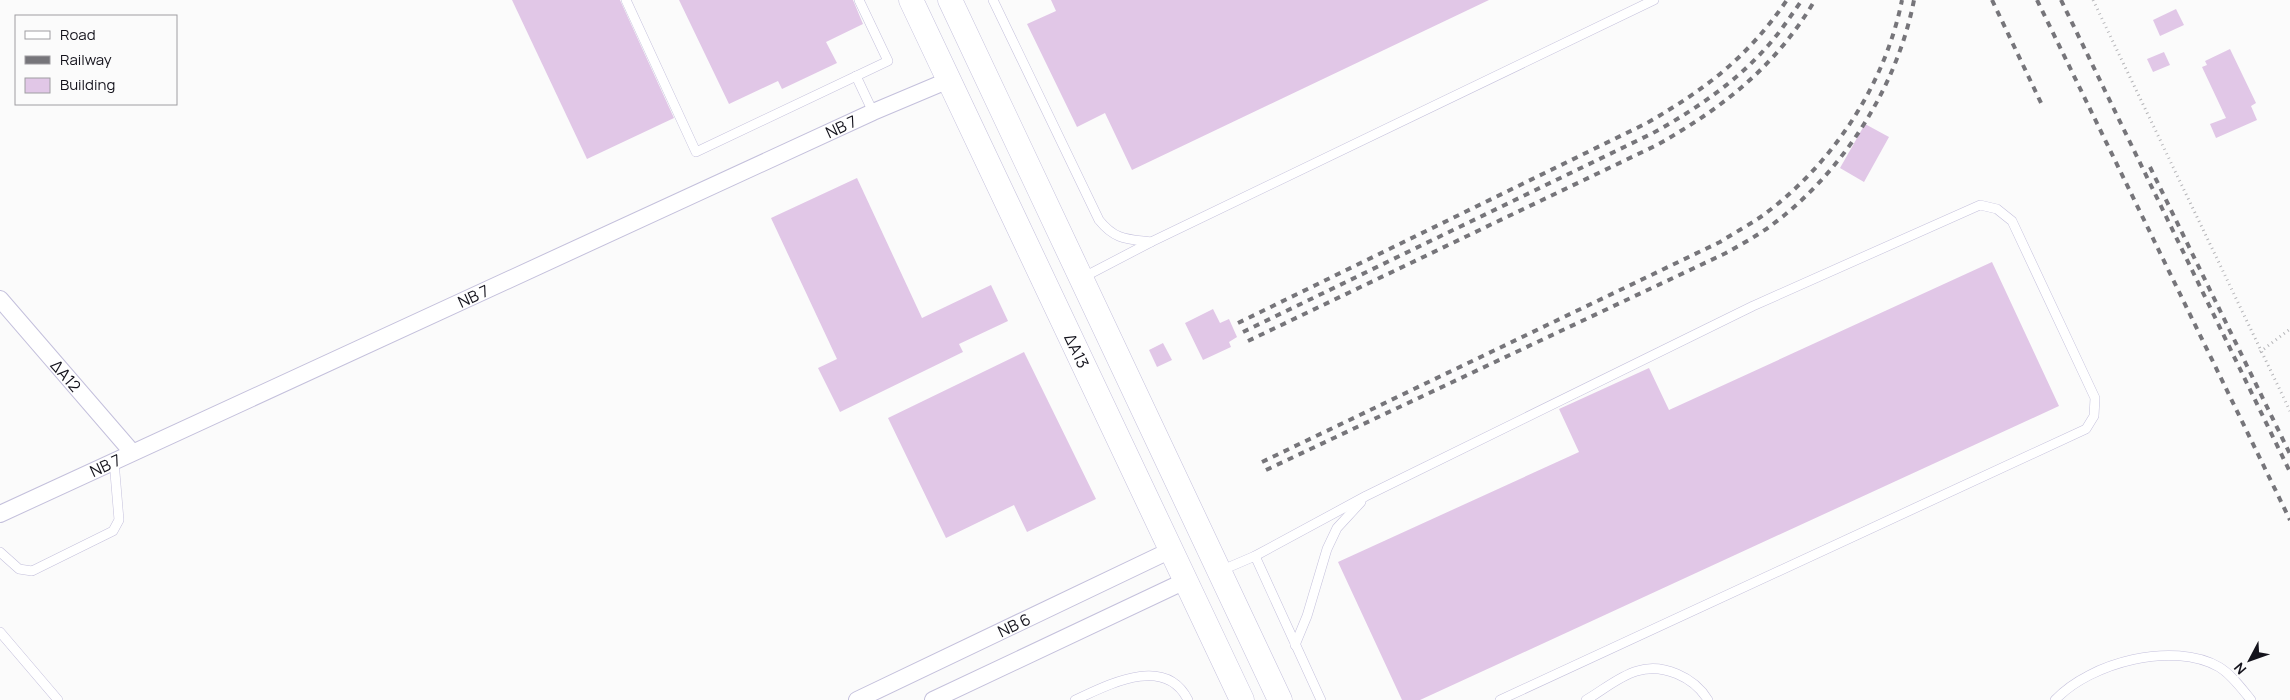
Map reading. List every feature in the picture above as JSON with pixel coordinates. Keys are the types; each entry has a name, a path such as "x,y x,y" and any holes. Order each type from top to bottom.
{"street":[{"name":"ΔΑ13","path":"911,0 1242,700"},
{"name":"ΔΑ13","path":"950,0 1280,700"},
{"path":"949,80 980,64"},
{"name":"ΝΒ 7","path":"0,514 873,112 949,80"},
{"name":"ΔΑ12","path":"0,299 132,452"},
{"path":"1171,550 1214,562"},
{"name":"ΝΒ 6","path":"857,700 1171,550"},
{"path":"1186,581 1214,562"},
{"name":"ΝΒ 6","path":"933,700 1186,581"}],"lane":[{"path":"626,0 696,152 888,61 859,0"},
{"path":"993,0 1099,220 1108,232 1120,238 1151,242"},
{"path":"1080,279 1151,242 1654,0"},
{"path":"856,76 873,112"},
{"path":"1214,562 1255,556 1366,496 1753,306 1980,205 1997,208 2012,221 2095,398 2094,416 2086,429 1500,700"},
{"path":"0,552 19,569 32,571 113,530 120,520 114,461"},
{"path":"1295,645 1307,616 1327,549 1337,528 1366,496"},
{"path":"1255,556 1321,700"},
{"path":"0,632 58,700"},
{"path":"2056,700 2084,679 2116,665 2158,655 2194,657 2220,668 2251,700"},
{"path":"1586,700 1635,671 1647,669 1665,670 1684,677 1702,690 1708,700"},
{"path":"1075,700 1118,680 1138,676 1157,676 1172,682 1184,692 1188,700"}],"path":[{"path":"2093,0 2260,352 2290,411"},
{"path":"2260,352 2290,328"}],"building":[{"path":"512,0 620,0 674,118 587,159"},
{"path":"679,0 853,0 863,24 826,42 837,63 782,89 778,81 729,104"},
{"path":"1051,0 1489,0 1132,170 1105,113 1077,127 1027,24 1056,11"},
{"path":"2176,9 2184,25 2160,36 2153,20"},
{"path":"2230,49 2256,103 2251,106 2257,120 2216,138 2210,124 2226,118 2202,67 2207,65 2205,61"},
{"path":"2164,52 2170,65 2153,72 2147,59"},
{"path":"1865,124 1889,137 1864,182 1840,168"},
{"path":"857,178 922,318 991,285 1008,321 959,344 963,352 840,412 818,368 837,359 771,218"},
{"path":"1992,262 2059,406 1420,700 1402,700 1338,562 1579,452 1559,409 1649,368 1669,410"},
{"path":"1213,309 1220,323 1229,319 1237,337 1229,342 1231,347 1203,360 1185,323"},
{"path":"1163,343 1172,360 1157,367 1149,350"},
{"path":"1024,352 1096,499 1027,532 1014,505 946,538 888,418"}],"railway":[{"path":"1238,323 1647,123 1689,97 1724,70 1757,39 1787,0"},
{"path":"1243,332 1653,133 1670,123 1702,103 1746,68 1772,41 1802,0"},
{"path":"1248,341 1657,145 1681,131 1726,100 1766,65 1800,24 1815,0"},
{"path":"1262,462 1720,242 1762,216 1811,173 1833,148 1852,121 1869,92 1883,62 1894,32 1902,0"},
{"path":"1266,470 1726,253 1769,227 1820,182 1842,156 1862,127 1880,97 1894,65 1906,33 1914,0"},
{"path":"1992,0 2042,105"},
{"path":"2037,0 2290,520"},
{"path":"2061,0 2290,472"},
{"path":"2150,167 2290,454"}]}
